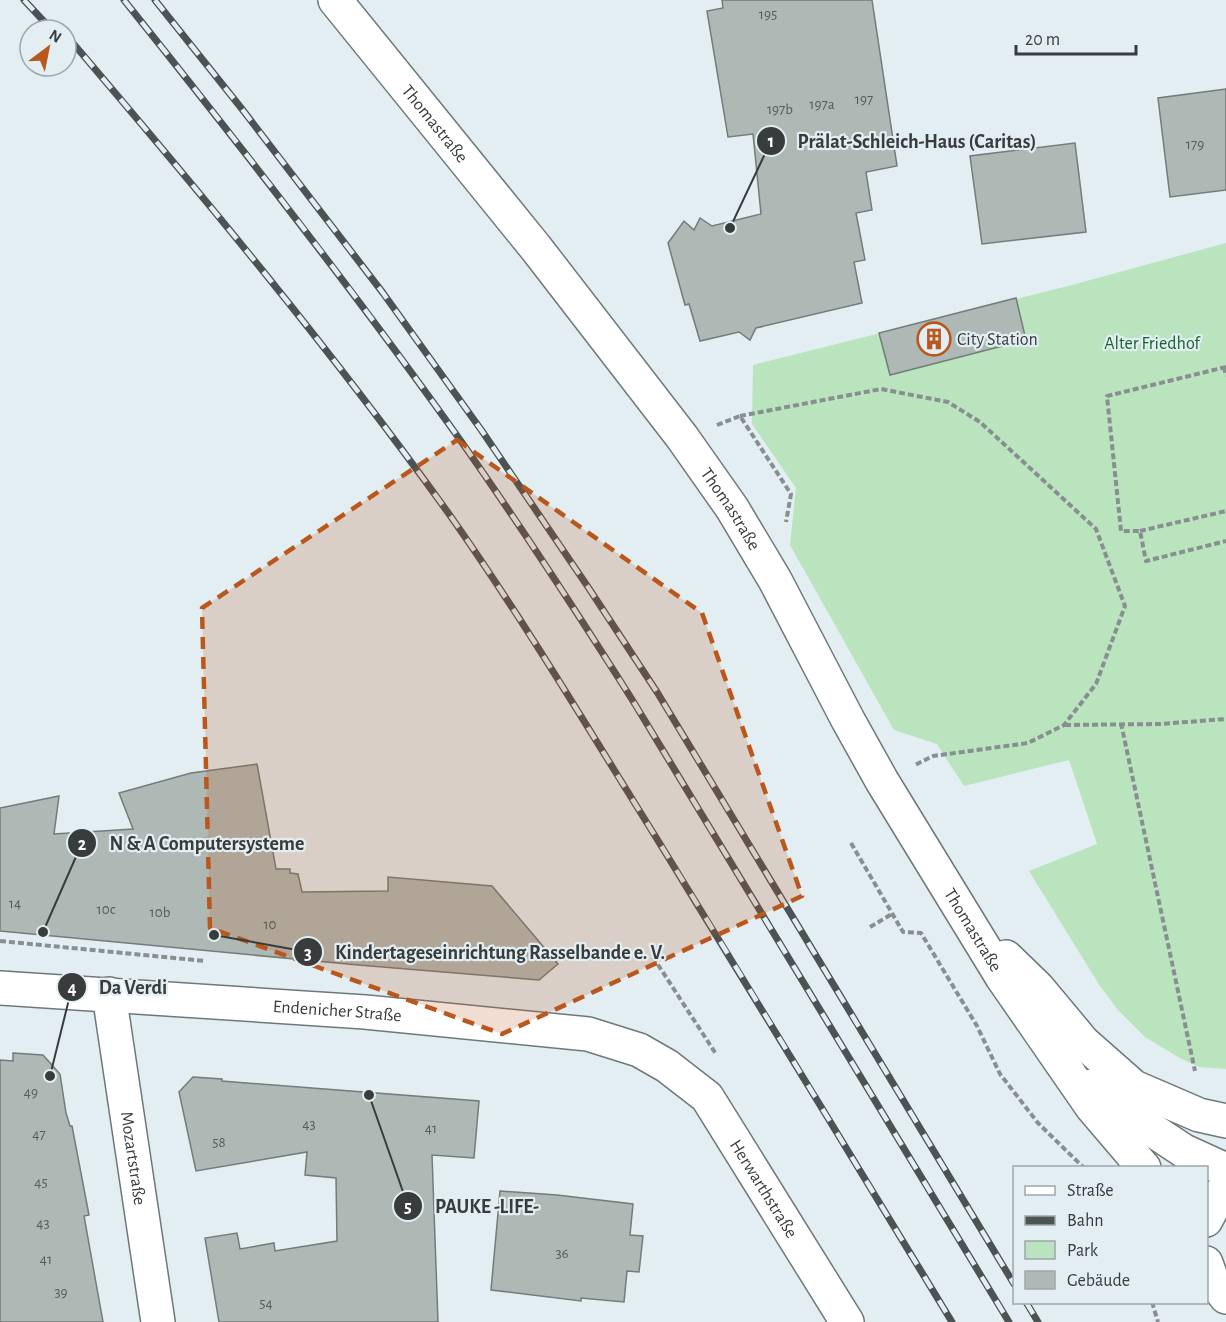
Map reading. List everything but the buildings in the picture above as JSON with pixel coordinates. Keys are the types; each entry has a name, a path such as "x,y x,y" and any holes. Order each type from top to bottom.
{"street":[{"name":"Thomastraße","path":"335,0 536,248 689,446 732,508 775,580 882,781 1002,977 1092,1107 1143,1166"},
{"path":"970,922 1038,988 1083,1042 1134,1087 1199,1115 1226,1121"},
{"name":"Endenicher Straße","path":"0,988 365,1012 588,1034 639,1050 668,1066"},
{"name":"Mozartstraße","path":"109,994 158,1322"},
{"name":"Thomastraße","path":"1062,1063 1125,1112 1184,1151 1226,1170"},
{"name":"Herwarthstraße","path":"668,1066 707,1097 847,1322"},
{"path":"1208,1216 1219,1195 1226,1189"},
{"path":"1208,1269 1211,1277 1226,1297"}],"path":[{"path":"1226,376 1225,367 1107,396 1121,531 1140,531 1226,511"},
{"path":"740,416 881,389 948,402 980,422 1096,529 1125,606 1096,684 1064,725"},
{"path":"1140,531 1146,561 1226,541"},
{"path":"882,781 933,756 1028,743 1064,725 1160,724 1226,719"},
{"path":"1121,723 1191,1058 1198,1080"},
{"path":"851,843 903,932 921,933 977,1026 1000,1074 1038,1123 1083,1166"},
{"path":"870,927 892,914"},
{"path":"0,941 212,962"},
{"path":"653,957 704,1033"},
{"path":"1153,1304 1158,1322"}],"highlighted area":[{"path":"457,440 702,613 802,896 502,1034 210,928 202,608"}],"green space":[{"name":"Alter Friedhof","path":"1226,243 1226,1069 1199,1067 1178,1057 1145,1037 1118,1010 1100,986 1029,871 1097,844 1069,760 964,786 937,744 894,730 790,545 796,488 752,424 753,365 1072,285"}],"railway":[{"path":"24,0 41,18"},
{"path":"124,0 339,275 463,444 528,539 633,701 1009,1322"},
{"path":"155,0 383,293 482,431 588,587 657,692 1013,1282"},
{"path":"78,49 311,331 449,514 555,675 952,1322"},
{"path":"1027,1304 1038,1322"}],"place":[{"name":"Prälat-Schleich-Haus (Caritas)","path":"730,228"},
{"name":"City Station","path":"934,339"},
{"name":"N & A Computersysteme","path":"43,932"},
{"name":"Kindertageseinrichtung Rasselbande e. V.","path":"214,935"},
{"name":"Da Verdi","path":"50,1076"},
{"name":"PAUKE -LIFE-","path":"369,1095"}]}
